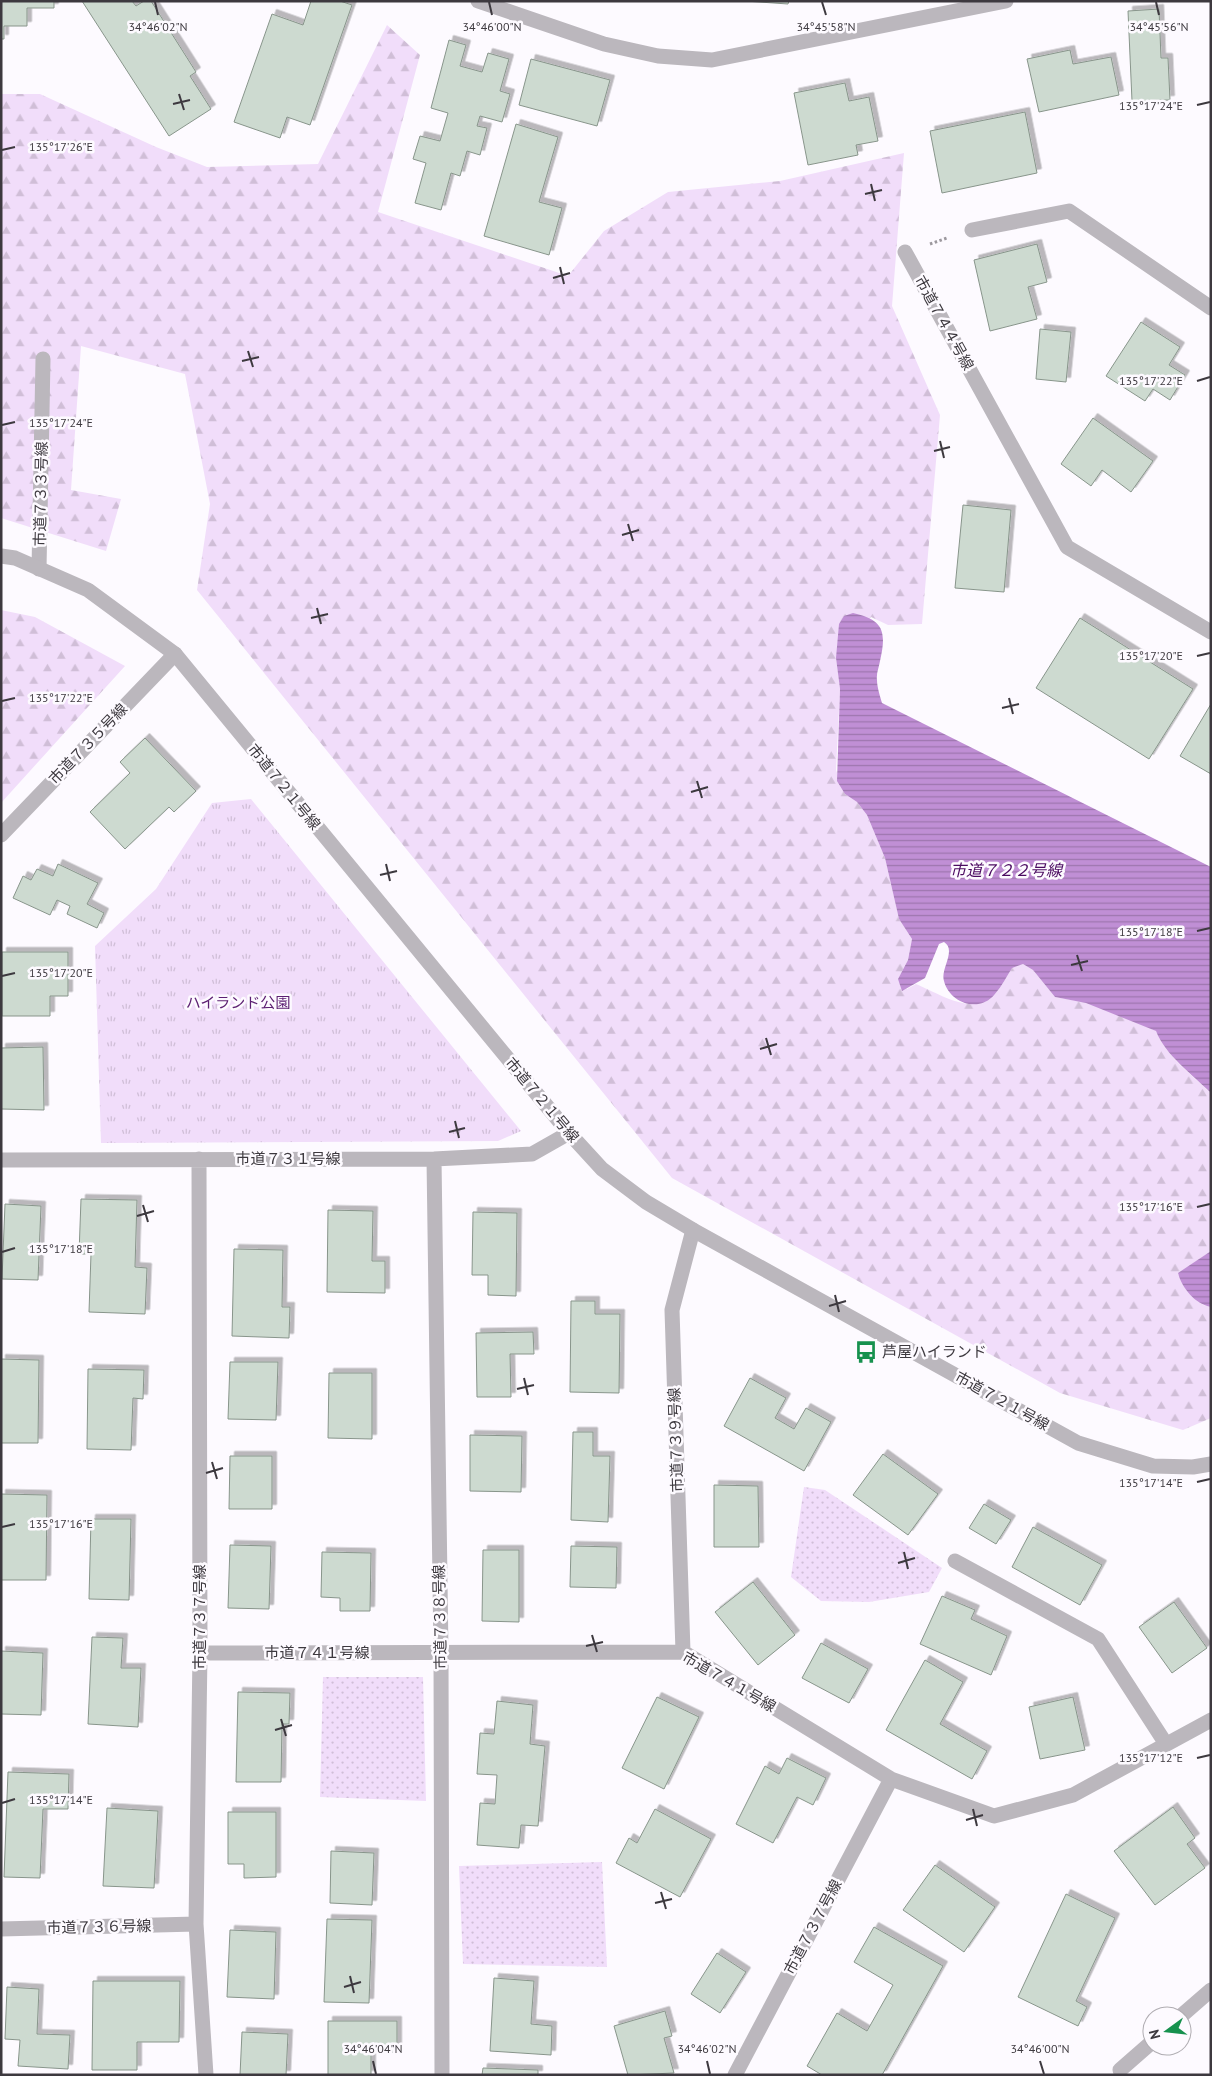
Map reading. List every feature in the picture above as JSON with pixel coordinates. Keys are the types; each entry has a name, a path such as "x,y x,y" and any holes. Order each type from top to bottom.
{"street":[{"path":"478,1 604,44 658,56 712,60 1006,1"},
{"path":"972,230 1069,211 1211,308"},
{"name":"市道７４４号線","path":"905,252 1067,547 1211,632"},
{"name":"市道７３３号線","path":"40,569 42,359"},
{"name":"市道７２１号線","path":"1,556 15,558 88,590 174,654 568,1133 602,1169 646,1202 693,1230 1078,1443 1153,1466 1193,1467 1211,1464"},
{"name":"市道７３５号線","path":"1,835 174,654"},
{"name":"市道７３１号線","path":"1,1160 434,1159 532,1154 568,1133"},
{"name":"市道７３７号線","path":"199,1159 200,1653 196,1924 206,2075"},
{"name":"市道７３８号線","path":"434,1159 441,1652 442,2075"},
{"name":"市道７３９号線","path":"683,1652 672,1310 693,1230"},
{"path":"955,1561 1098,1639 1166,1744"},
{"name":"市道７４１号線","path":"200,1653 683,1652 891,1779 994,1816 1073,1795 1211,1720"},
{"name":"市道７３７号線","path":"735,2075 891,1779"},
{"name":"市道７３６号線","path":"1,1929 196,1924"},
{"path":"1192,2006 1211,1990"},
{"path":"1120,2070 1142,2051"}],"path":[{"path":"905,252 972,230"}],"green space":[{"path":"387,25 420,55 378,212 568,276 604,231 668,192 780,181 904,153 892,306 940,415 922,624 888,625 871,617 836,658 840,689 836,770 845,794 857,802 867,815 885,858 899,919 912,939 908,960 898,979 907,989 916,984 956,1001 977,1004 987,1001 995,994 1012,967 1023,964 1033,970 1055,997 1117,1008 1137,1022 1156,1031 1160,1040 1173,1057 1211,1093 1211,1251 1178,1274 1203,1305 1211,1307 1211,1418 1183,1430 1060,1393 672,1178 197,590 210,504 185,374 81,346 71,490 121,499 106,551 1,518 1,94 40,94 156,147 207,167 318,164"},
{"path":"1,610 35,617 125,666 1,803"},
{"name":"ハイランド公園","path":"251,799 521,1131 498,1141 101,1143 95,946 156,889 212,803"},
{"path":"804,1487 825,1490 942,1568 929,1592 869,1602 821,1601 791,1577"},
{"path":"323,1677 423,1677 426,1801 320,1797"},
{"path":"602,1862 607,1967 463,1964 459,1866"}],"water":[{"name":"市道７２２号線","path":"853,613 877,623 882,634 882,650 877,678 882,703 1211,867 1211,1093 1180,1064 1160,1040 1156,1031 1086,1003 1055,997 1033,970 1023,964 1012,968 1000,988 989,1000 982,1003 966,1003 952,995 944,981 943,976 949,950 948,945 944,942 939,944 925,978 902,991 898,979 908,960 912,939 899,919 885,858 867,815 857,802 845,794 837,781 840,689 836,658 839,624 844,616"},
{"path":"1211,1251 1211,1307 1200,1303 1190,1295 1178,1273"}],"building":[{"path":"1,1 54,1 54,8 27,8 27,26 4,26 4,39 1,39"},
{"path":"82,1 132,1 136,6 144,1 151,1 196,72 190,76 211,109 169,136"},
{"path":"311,1 340,1 352,5 310,125 287,117 280,138 234,122 272,14 303,25"},
{"path":"745,1 789,1 788,4"},
{"path":"1159,9 1161,58 1168,58 1170,100 1132,101 1128,11"},
{"path":"449,40 466,45 460,66 482,72 488,53 509,59 500,91 510,94 502,122 480,116 477,126 487,128 480,155 467,151 460,176 451,173 441,210 415,203 426,163 413,159 420,136 440,141 448,113 431,108"},
{"path":"1070,50 1073,64 1111,57 1119,95 1039,112 1027,59"},
{"path":"531,59 610,80 597,126 519,105"},
{"path":"845,83 849,101 869,97 878,141 856,145 858,155 808,165 794,93"},
{"path":"1025,112 1037,173 942,193 930,131"},
{"path":"516,124 558,137 539,202 562,208 549,255 484,236"},
{"path":"1037,244 1047,282 1028,287 1037,319 990,331 974,260"},
{"path":"1141,322 1180,347 1169,365 1185,375 1170,400 1153,389 1145,401 1106,376"},
{"path":"1040,329 1071,332 1066,382 1036,379"},
{"path":"1093,418 1153,461 1131,492 1102,470 1091,486 1061,464"},
{"path":"963,505 1011,510 1004,592 955,588"},
{"path":"1080,618 1193,689 1149,759 1036,688"},
{"path":"1211,704 1211,774 1180,756"},
{"path":"145,738 196,791 174,812 169,807 125,849 90,812 130,773 120,762"},
{"path":"58,864 98,883 87,904 104,913 97,928 67,914 70,906 57,900 50,915 13,898 23,876 31,880 37,869 53,876"},
{"path":"2,952 68,952 68,996 50,996 50,1016 2,1016"},
{"path":"43,1047 44,1110 1,1109 1,1048"},
{"path":"81,1199 137,1200 135,1267 147,1268 145,1314 89,1312 91,1254 79,1254"},
{"path":"5,1204 41,1206 38,1280 2,1279"},
{"path":"328,1210 373,1211 372,1261 385,1261 385,1293 327,1292"},
{"path":"473,1212 517,1213 516,1296 488,1295 488,1275 472,1275"},
{"path":"234,1249 283,1250 282,1307 290,1307 289,1338 232,1336"},
{"path":"571,1301 595,1301 595,1314 620,1314 619,1393 570,1392"},
{"path":"533,1332 534,1354 510,1354 511,1397 477,1397 476,1333"},
{"path":"1,1359 39,1360 38,1443 1,1443"},
{"path":"230,1362 278,1362 276,1420 228,1419"},
{"path":"88,1369 144,1370 143,1399 133,1398 131,1450 87,1449"},
{"path":"329,1373 372,1373 372,1439 328,1438"},
{"path":"750,1378 786,1398 775,1418 794,1429 806,1408 831,1422 804,1471 724,1426"},
{"path":"573,1432 593,1432 593,1456 610,1456 608,1522 571,1520"},
{"path":"470,1435 522,1436 521,1492 470,1491"},
{"path":"883,1454 938,1494 908,1535 853,1495"},
{"path":"230,1456 272,1456 272,1509 229,1509"},
{"path":"714,1485 758,1486 759,1547 714,1547"},
{"path":"1,1494 47,1495 46,1580 1,1580"},
{"path":"984,1504 1011,1520 996,1544 969,1528"},
{"path":"91,1519 131,1519 129,1600 89,1599"},
{"path":"1033,1527 1102,1565 1080,1605 1012,1567"},
{"path":"230,1545 271,1546 269,1609 228,1608"},
{"path":"571,1546 617,1547 616,1588 570,1587"},
{"path":"483,1550 519,1550 519,1622 482,1621"},
{"path":"322,1552 371,1553 370,1611 340,1611 340,1598 321,1597"},
{"path":"753,1582 795,1635 758,1665 715,1612"},
{"path":"942,1596 975,1610 971,1619 1007,1636 991,1675 920,1644"},
{"path":"1174,1602 1207,1648 1172,1673 1139,1627"},
{"path":"92,1637 123,1638 121,1668 141,1668 138,1727 88,1724"},
{"path":"821,1643 868,1669 849,1703 802,1678"},
{"path":"1,1651 43,1653 41,1715 1,1714"},
{"path":"925,1660 963,1682 940,1724 987,1751 972,1779 886,1730"},
{"path":"238,1692 290,1693 289,1724 282,1724 281,1782 236,1782"},
{"path":"657,1697 699,1717 664,1789 622,1768"},
{"path":"1073,1697 1085,1750 1040,1759 1029,1707"},
{"path":"497,1701 533,1705 530,1744 545,1746 538,1826 521,1825 519,1848 477,1845 480,1803 495,1804 497,1775 477,1774 480,1733 494,1734"},
{"path":"787,1758 826,1778 813,1805 797,1797 773,1843 736,1824 765,1766 779,1774"},
{"path":"8,1772 69,1774 68,1809 43,1809 40,1878 4,1877"},
{"path":"1173,1807 1195,1838 1187,1844 1205,1868 1155,1905 1114,1851"},
{"path":"107,1808 158,1811 154,1888 103,1886"},
{"path":"655,1809 711,1839 680,1897 616,1863 629,1838 637,1843"},
{"path":"228,1812 276,1812 276,1877 244,1878 244,1864 228,1864"},
{"path":"331,1851 374,1853 372,1905 330,1903"},
{"path":"935,1865 995,1907 964,1952 903,1910"},
{"path":"1066,1894 1115,1918 1076,2001 1087,2007 1078,2026 1018,1997"},
{"path":"327,1919 372,1920 369,2003 324,2002"},
{"path":"874,1927 943,1966 882,2075 822,2075 807,2066 837,2013 867,2031 893,1985 854,1962"},
{"path":"230,1930 276,1932 274,1999 227,1997"},
{"path":"717,1953 746,1972 720,2013 691,1994"},
{"path":"494,1978 534,1981 531,2024 552,2026 551,2055 490,2051"},
{"path":"93,1981 180,1981 179,2042 137,2042 137,2070 92,2070"},
{"path":"7,1987 39,1989 37,2034 70,2035 68,2069 18,2066 20,2040 5,2039"},
{"path":"665,2011 672,2036 664,2038 674,2073 628,2075 614,2026"},
{"path":"328,2021 397,2021 397,2052 371,2052 371,2075 328,2075"},
{"path":"242,2032 288,2034 286,2075 240,2075"},
{"path":"483,2068 538,2070 538,2075 482,2075"}],"place":[{"name":"芦屋ハイランド","path":"866,1352"}]}
